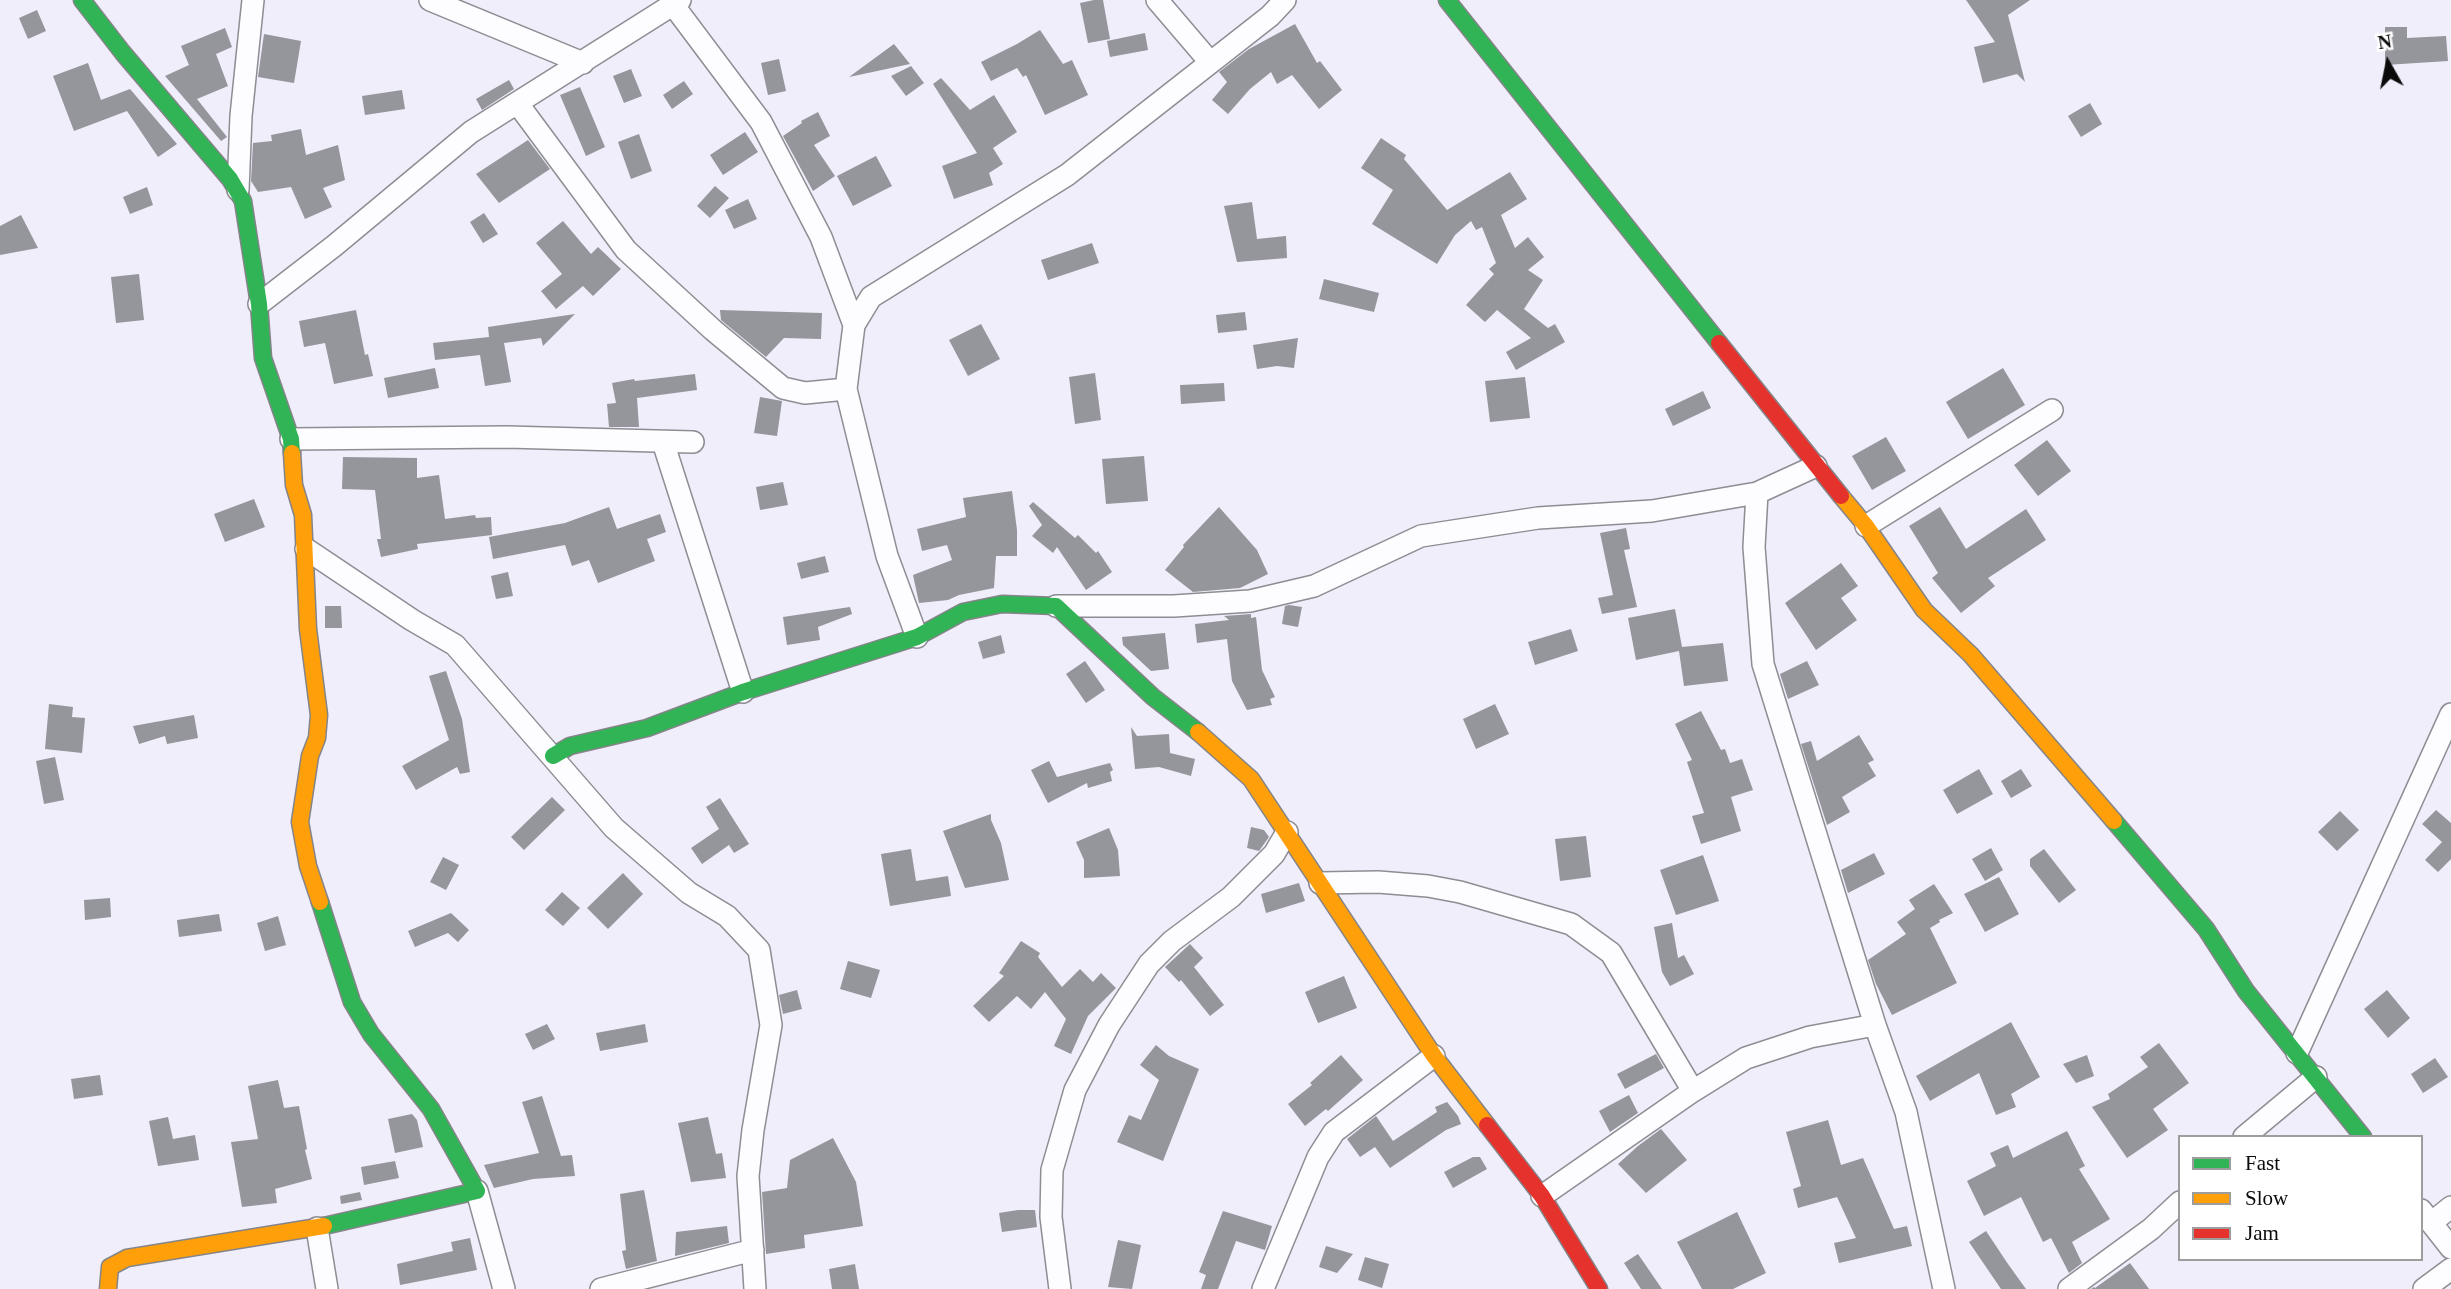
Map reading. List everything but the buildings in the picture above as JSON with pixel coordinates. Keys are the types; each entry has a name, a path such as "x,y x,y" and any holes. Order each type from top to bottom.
{"street":[{"path":"82,0 238,190 243,201 259,304 263,358 291,439 294,485 303,515 308,629 319,715 300,822 308,866 352,1002 372,1034 431,1109 477,1191 504,1289"},
{"path":"238,190 241,116 253,0"},
{"path":"430,0 583,63"},
{"path":"1157,0 1210,62"},
{"path":"917,637 887,556 846,389 854,325 871,297 1067,175 1270,16 1285,0"},
{"path":"1447,0 1866,526 1924,610 1971,655 2206,929 2246,991 2361,1135"},
{"path":"259,304 334,246 471,132 677,3 761,122 821,237 854,325"},
{"path":"518,104 626,250 713,330 783,388 805,393 846,389"},
{"path":"1866,526 2052,410"},
{"path":"291,439 507,437 693,442"},
{"path":"663,442 743,692"},
{"path":"553,756 570,746 647,728 743,692 917,637 963,612 1002,604 1174,606 1250,601 1314,586 1421,536 1538,518 1652,511 1757,493 1816,466"},
{"path":"1757,493 1754,547 1763,664 1875,1026 1906,1112 1944,1289"},
{"path":"306,549 412,620 455,645 614,828 689,893 727,916 760,950 771,1025 748,1176 755,1289"},
{"path":"1056,606 1153,697 1203,736 1251,779 1434,1056 1542,1196 1599,1289"},
{"path":"2297,1053 2451,714"},
{"path":"1060,1289 1051,1217 1052,1170 1075,1090 1109,1025 1149,964 1172,941 1231,897 1274,854 1287,832"},
{"path":"1320,883 1378,882 1428,886 1460,892 1571,924 1611,953 1693,1091"},
{"path":"1542,1196 1693,1091 1746,1058 1810,1037 1875,1026"},
{"path":"1263,1289 1318,1157 1334,1132 1434,1056"},
{"path":"2246,1135 2316,1077"},
{"path":"108,1289 110,1267 127,1258 317,1228 477,1191"},
{"path":"2069,1289 2151,1229 2178,1204"},
{"path":"2451,1207 2426,1217 2451,1248"},
{"path":"317,1228 327,1289"},
{"path":"601,1289 753,1250"},
{"path":"2424,1289 2451,1269"}],"traffic: fast":[{"path":"82,0 123,53 230,179 243,201 259,304 263,358 291,439 292,453"},
{"path":"1447,0 1719,343"},
{"path":"553,756 570,746 647,728 743,692 917,637 963,612 1002,604 1056,606 1153,697 1198,732"},
{"path":"2114,821 2206,929 2246,991 2361,1135"},
{"path":"320,902 352,1002 371,1034 431,1109 477,1191 324,1226"}],"traffic: slow":[{"path":"292,453 294,485 303,515 308,629 319,715 300,822 308,866 320,902"},
{"path":"1841,496 1866,526 1924,610 1971,655 2114,821"},
{"path":"1198,732 1251,779 1434,1056 1487,1125"},
{"path":"108,1289 110,1267 127,1258 324,1226"}],"traffic: jam":[{"path":"1719,343 1841,496"},
{"path":"1487,1125 1542,1196 1599,1289"}]}
